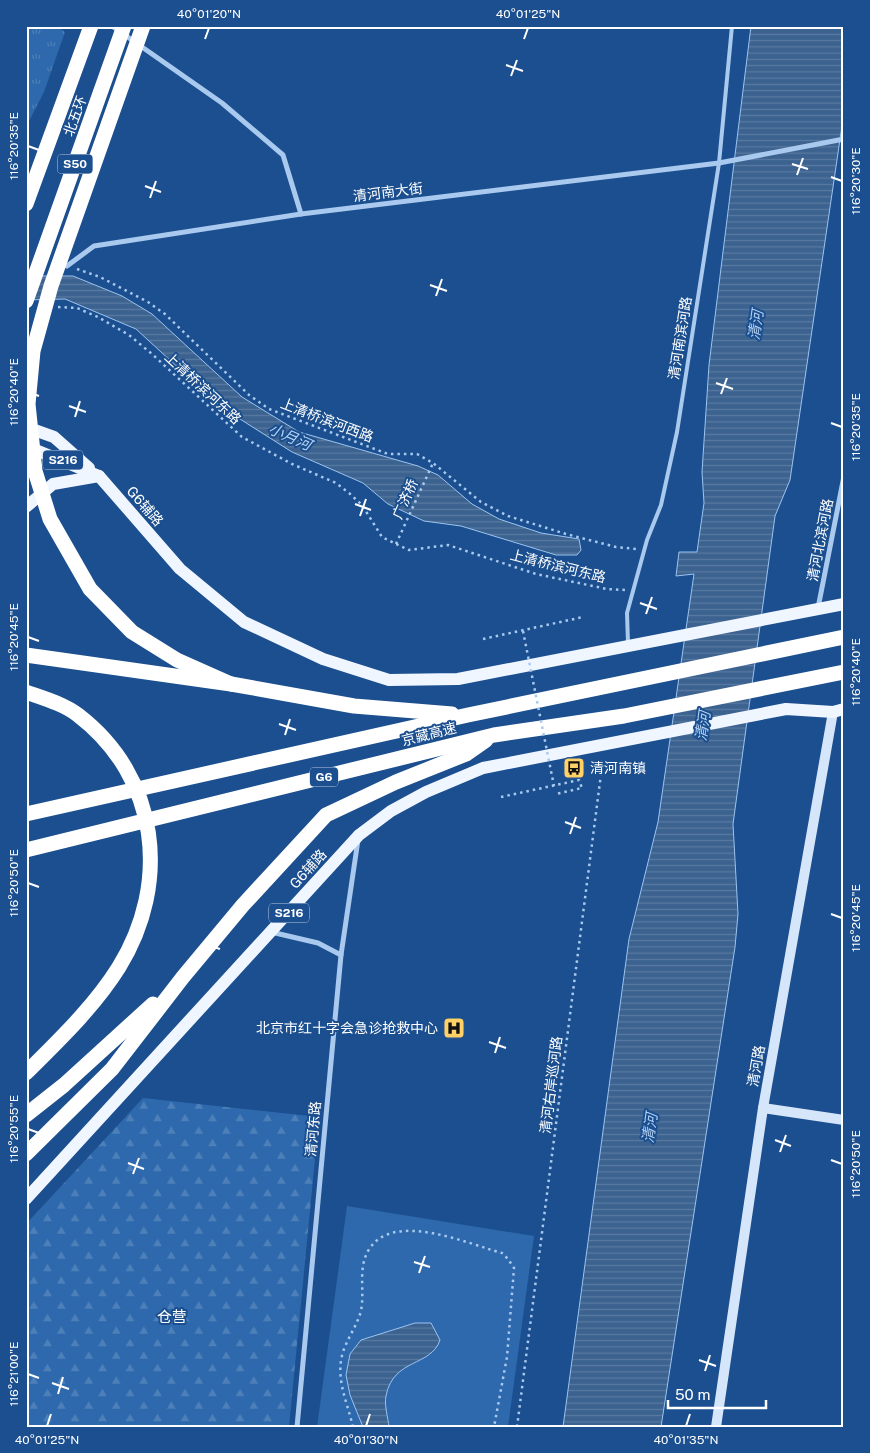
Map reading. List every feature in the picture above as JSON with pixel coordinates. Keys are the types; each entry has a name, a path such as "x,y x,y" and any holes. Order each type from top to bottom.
{"highway":[{"name":"北五环","path":"27,202 90,26"},
{"name":"北五环","path":"26,301 124,26"},
{"path":"143,26 51,286 33,351 28,404 35,471 50,519 90,589 132,632 177,660 231,684"},
{"name":"京藏高速","path":"26,814 468,715 844,637"},
{"path":"26,655 231,684 354,706 468,715"},
{"name":"京藏高速","path":"26,850 494,735 624,716 844,672"},
{"path":"26,692 77,714 109,744 132,779 148,822 151,874 140,920 119,967 75,1023 26,1073"},
{"path":"26,1154 112,1069 183,977 243,905 326,815 396,782 466,754 494,735"},
{"path":"26,1115 64,1085 183,977"}],"main road":[{"path":"26,427 54,437 99,476"},
{"name":"G6辅路","path":"26,446 99,476 180,568 244,622 323,659 389,680 458,679 818,608"},
{"path":"26,507 53,484 99,476"},
{"path":"818,608 844,604"},
{"name":"G6辅路","path":"29,1191 271,932 359,834 391,811 412,799 483,768 786,709 838,710"}],"street":[{"path":"112,26 222,104 283,155 301,214"},
{"name":"清河南大街","path":"67,266 94,246 301,214 719,162 844,139"},
{"name":"清河北滨河路","path":"818,608 844,476"},
{"name":"清河路","path":"716,1427 763,1108 838,710"},
{"name":"清河东路","path":"297,1427 341,955 359,834"},
{"path":"271,932 318,943 341,955"},
{"path":"763,1108 844,1120"}],"lane":[{"name":"清河南滨河路","path":"628,647 626,613 661,505 672,459 719,162 732,26"}],"path":[{"name":"上清桥滨河西路","path":"67,266 100,277 148,302 165,314 249,395 269,408 388,454 417,454 433,463 481,502 508,516 608,544 645,550"},
{"name":"上清桥滨河东路","path":"50,308 76,308 98,317 128,335 152,354 242,438 292,464 336,483 350,493 362,504 382,537 396,544 409,550 448,545 536,574 607,589 634,589"},
{"name":"广济桥","path":"396,544 433,463"},
{"path":"483,639 582,618"},
{"path":"523,631 554,786"},
{"name":"清河右岸巡河路","path":"517,1427 601,774 601,746"},
{"path":"501,797 579,780 582,788 556,794"},
{"path":"353,1427 341,1384 341,1362 361,1308 362,1268 370,1248 383,1235 396,1230 407,1230 438,1235 502,1254 514,1268 507,1357 494,1427"}],"green space":[{"path":"26,26 56,26 65,32 44,92 26,127"},
{"path":"143,1098 319,1117 289,1427 26,1427 26,1224"},
{"path":"347,1206 534,1236 508,1427 317,1427"}],"water":[{"name":"清河","path":"751,26 844,26 844,112 790,480 775,516 733,824 738,914 735,947 661,1427 563,1427 629,939 658,822 694,574 676,576 679,552 697,552 704,503 702,472 709,365"},
{"name":"小月河","path":"26,276 73,276 122,296 152,314 242,397 299,432 418,466 438,475 472,504 499,519 541,533 579,539 581,550 577,555 556,555 461,526 424,521 388,504 363,483 292,452 221,407 136,329 65,299 26,300"},
{"path":"415,1323 431,1323 440,1340 429,1355 404,1369 396,1375 390,1384 386,1396 389,1427 363,1427 350,1395 346,1375 350,1354 361,1340"}],"place":[{"name":"清河南镇","path":"574,768"},
{"name":"北京市红十字会急诊抢救中心","path":"454,1028"}],"district":[{"name":"仓营","path":"172,1317"}]}
